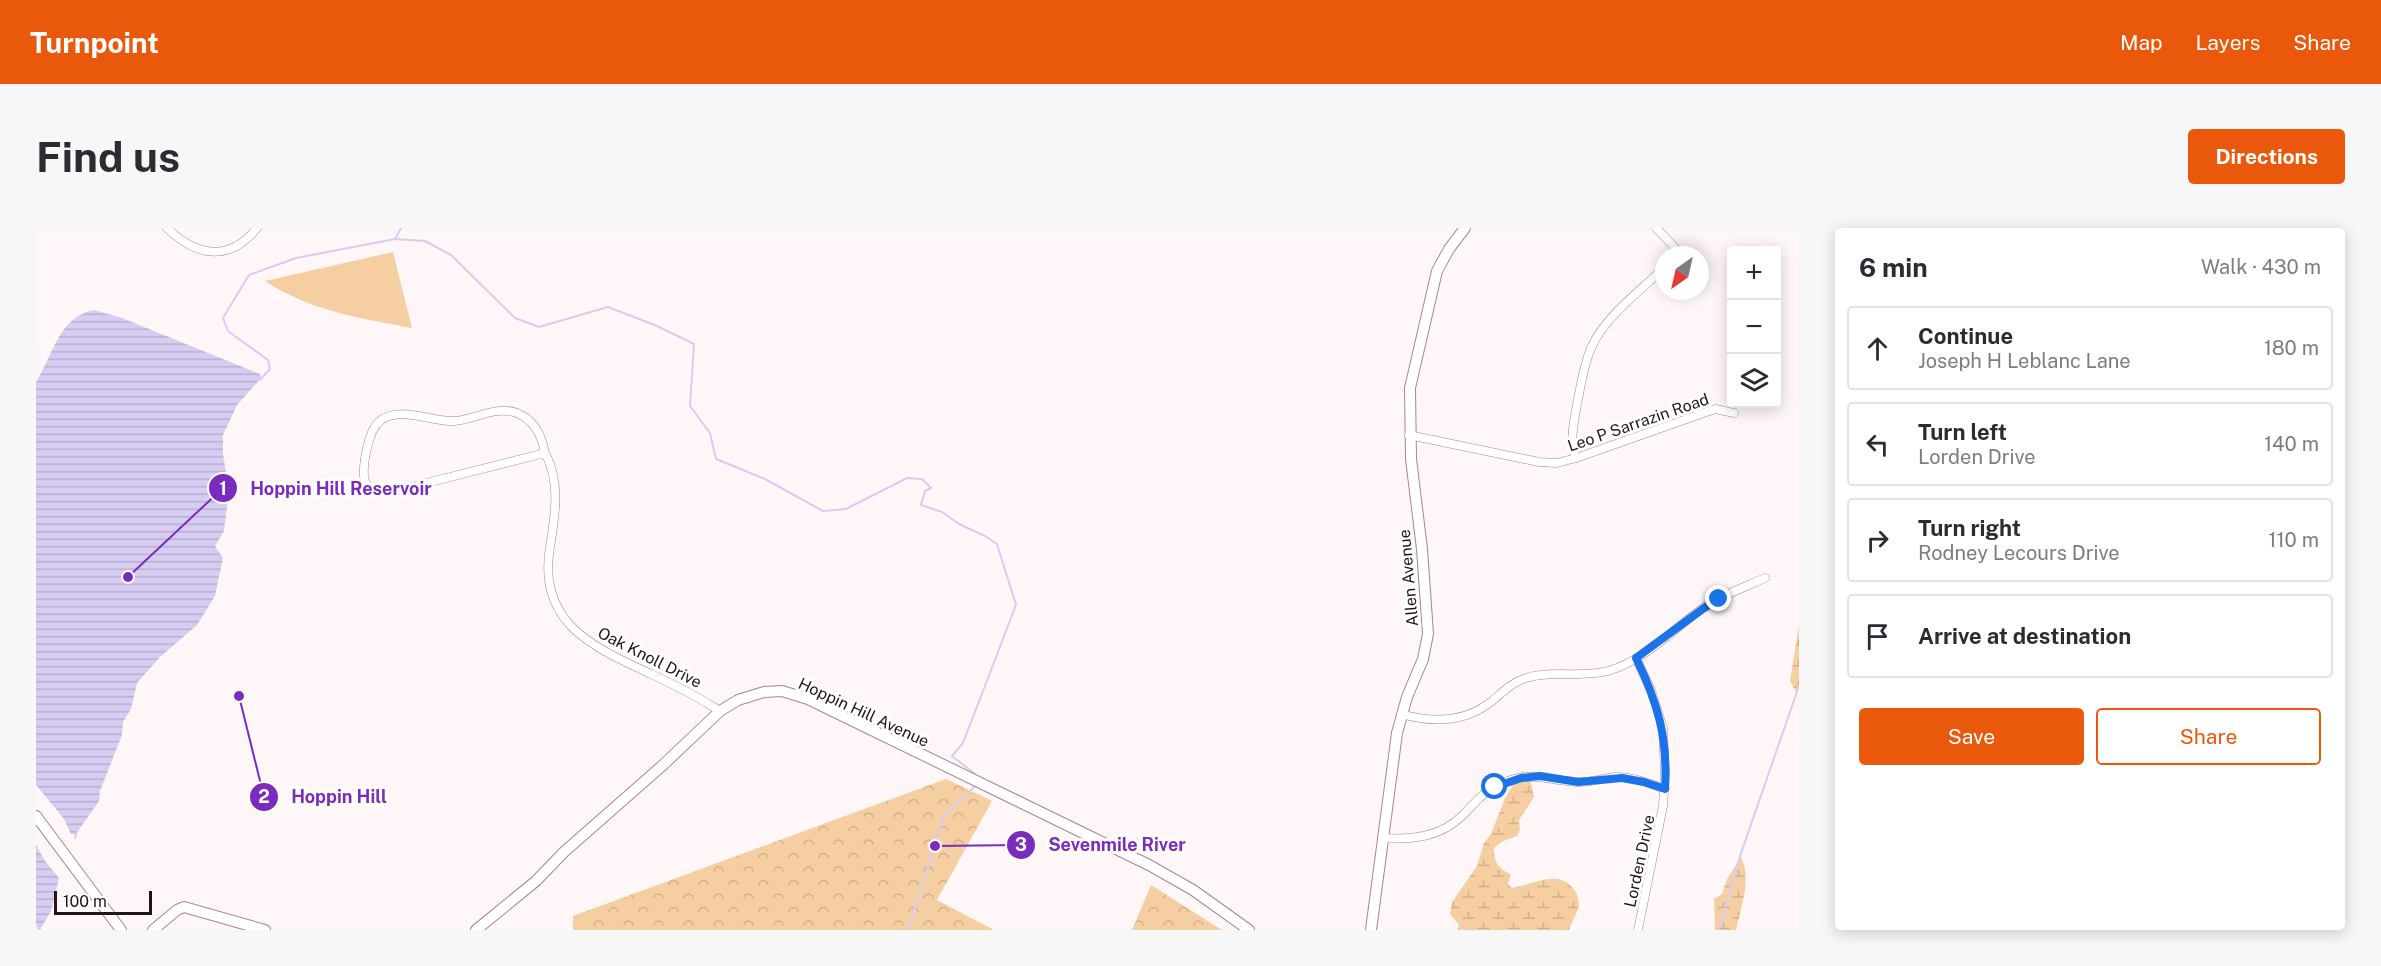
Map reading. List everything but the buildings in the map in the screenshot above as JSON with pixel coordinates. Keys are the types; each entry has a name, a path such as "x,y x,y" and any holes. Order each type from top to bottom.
{"street":[{"path":"167,228 193,248 202,252 215,252 239,245 258,228"},
{"name":"Allen Avenue","path":"1371,930 1401,714 1423,658 1428,634 1422,549 1409,435 1410,388 1433,286 1442,260 1465,228"},
{"path":"1656,228 1673,246"},
{"path":"1576,458 1572,443 1573,427 1584,372 1592,346 1605,325 1655,277"},
{"name":"Leo P Sarrazin Road","path":"1409,435 1539,462 1557,463 1715,409 1734,413"},
{"name":"Oak Knoll Drive","path":"545,453 391,492 375,492 365,483 363,475 372,429 392,415 453,421 511,411 525,417 535,427 543,441 553,475 555,497 549,553 550,594 566,623 597,648 693,695 720,711"},
{"path":"1401,714 1422,720 1445,721 1472,715 1508,687 1524,678 1545,674 1585,674 1609,671 1636,658 1704,608 1765,578"},
{"name":"Lorden Drive","path":"1636,658 1651,690 1663,728 1665,789 1664,806 1638,930"},
{"name":"Hoppin Hill Avenue","path":"476,930 536,881 564,852 720,711 738,700 764,692 782,691 799,696 1156,868 1193,890 1249,930"},
{"path":"1382,838 1409,839 1438,831 1460,818 1486,792 1521,778 1546,776 1578,782 1622,778 1665,789"},
{"path":"36,816 121,930"},
{"path":"153,930 174,912 184,908 265,930"}],"green space":[{"path":"393,252 412,328 336,312 300,300 265,281"},
{"path":"1799,625 1799,689 1796,692 1790,681"},
{"path":"1522,771 1529,778 1534,797 1519,820 1520,830 1517,836 1503,841 1494,848 1496,861 1503,870 1511,874 1508,884 1512,888 1546,879 1562,880 1569,884 1578,897 1577,912 1569,930 1458,930 1459,925 1450,914 1452,902 1477,866 1484,843 1491,834 1505,798"},
{"path":"946,779 992,801 937,900 994,930 573,930 573,916"},
{"path":"1741,857 1746,874 1746,884 1736,930 1715,930 1714,899 1722,894 1727,879"},
{"path":"1151,885 1222,930 1132,930"}],"shaded area":[{"path":"94,310 122,318 260,374 261,378 237,405 223,435 223,454 229,491 224,531 215,546 223,558 215,596 197,625 160,657 137,683 131,709 123,722 122,735 100,791 99,801 76,834 71,834 64,819 36,785 36,382 64,329 82,314"},
{"path":"36,845 59,878 51,911 40,930 36,930"}],"waterway":[{"path":"395,239 401,228"},
{"path":"260,380 270,369 268,360 228,331 223,318 249,275 296,258 395,239 425,241 451,255 515,318 539,327 608,307 657,326 694,344 690,406 710,433 716,459 765,479 823,511 846,509 907,478 922,479 931,488 925,491 921,505 942,512 959,524 997,544 1016,605 963,743 952,756 975,774"},
{"path":"1719,930 1739,859 1799,686"},
{"path":"908,930 944,816 975,786"},
{"path":"75,838 77,831"}],"place":[{"name":"Hoppin Hill Reservoir","path":"128,577"},
{"name":"Hoppin Hill","path":"239,696"},
{"name":"Sevenmile River","path":"935,846"}],"route":[{"path":"1495,787 1521,778 1546,776 1578,782 1614,777 1637,780 1665,789 1663,728 1651,690 1636,658 1719,599"}]}
